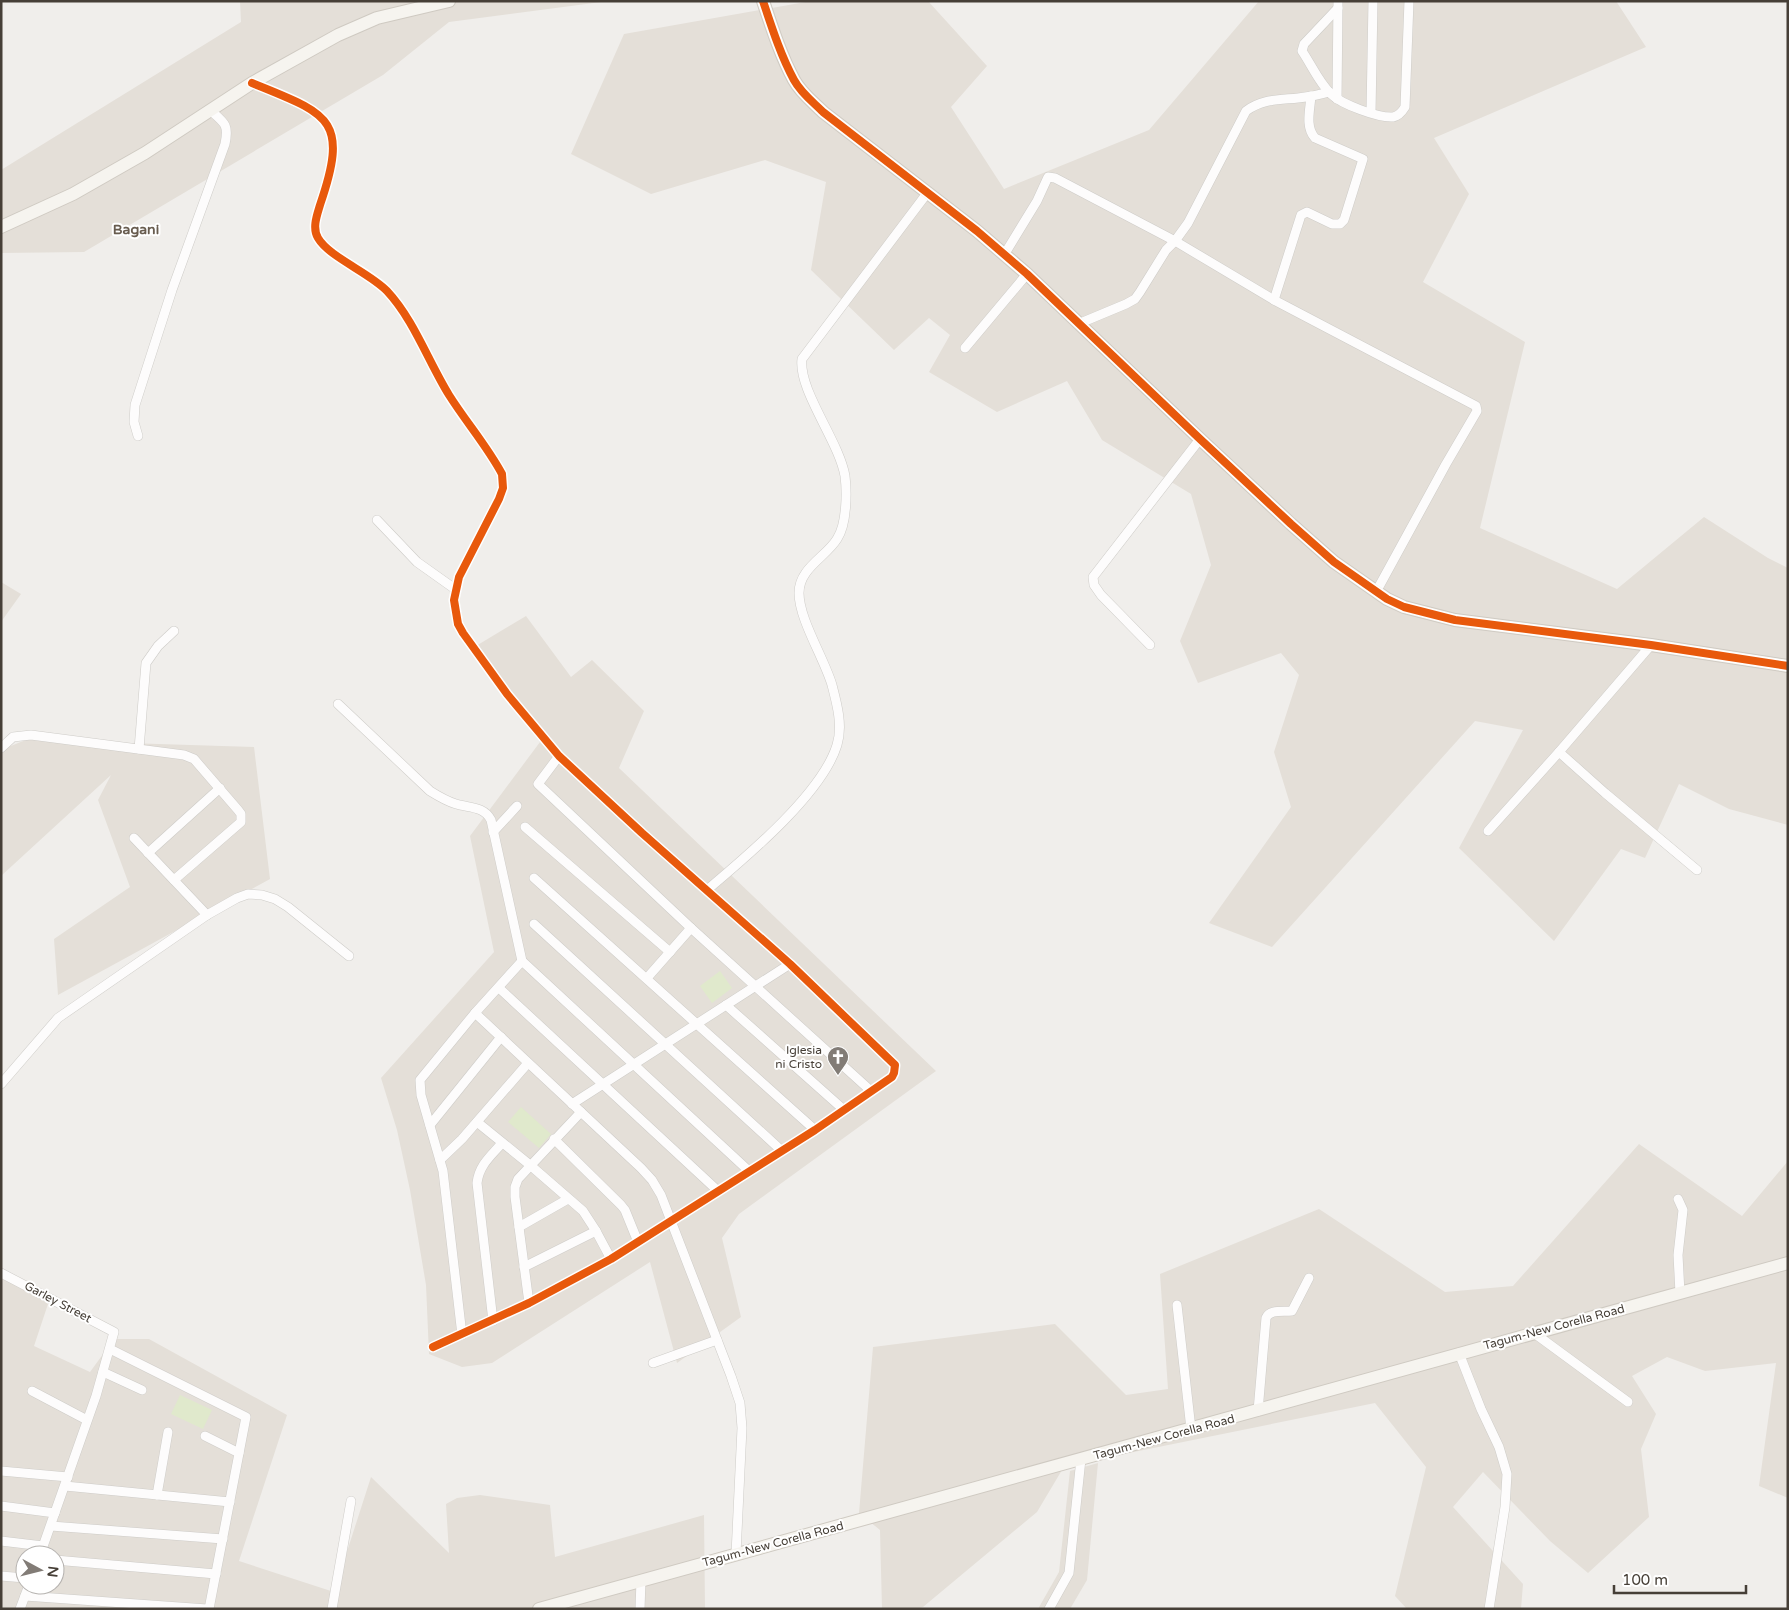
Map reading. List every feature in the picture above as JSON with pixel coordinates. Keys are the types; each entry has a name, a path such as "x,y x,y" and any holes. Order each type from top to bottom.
{"street":[{"path":"1,227 73,194 144,153 252,83 355,26 425,4 449,1"},
{"path":"763,1 795,81 804,94 823,112 928,192 1027,274 1200,439 1334,562 1376,592 1404,607 1455,620 1651,645 1788,666"},
{"path":"1371,112 1373,1"},
{"path":"1338,4 1302,48 1329,92 1337,99 1371,112 1392,117 1399,115 1405,107 1409,1"},
{"path":"1337,99 1338,4"},
{"path":"252,83 308,106 327,122 332,133 332,162 316,220 315,229 317,237 330,250 376,281 399,306 450,396 502,474 503,488 459,577 456,589 454,600 458,624 470,645 507,694 559,756 790,964 895,1065 892,1077 815,1130 611,1259 529,1304 433,1348"},
{"path":"1078,324 1134,299 1166,250 1188,223 1246,111 1262,101 1311,96 1329,92"},
{"path":"1274,300 1301,215 1307,212 1332,224 1340,224 1344,220 1363,159 1315,138 1311,134 1308,128 1311,96"},
{"path":"138,436 134,422 135,406 172,290 225,144 227,128 211,111"},
{"path":"1004,255 1018,235 1048,177 1051,177 1175,241 1274,300 1477,408 1376,592"},
{"path":"707,890 790,814 830,763 838,745 840,728 832,684 802,611 799,592 801,580 810,567 837,539 842,529 846,490 844,474 830,436 806,386 801,369 802,359 928,192"},
{"path":"965,348 1027,274"},
{"path":"1150,645 1101,595 1094,586 1094,577 1200,439"},
{"path":"377,520 417,562 456,589"},
{"path":"139,749 146,663 158,646 174,631"},
{"path":"1488,831 1651,645"},
{"path":"338,704 430,791 440,798 482,810 488,814 522,961 750,1172"},
{"path":"1,748 13,738 31,735 188,756 197,761 238,810 242,818 241,822 174,880"},
{"path":"1559,752 1604,793 1697,870"},
{"path":"559,756 538,784 691,928 871,1091"},
{"path":"148,853 220,788"},
{"path":"493,832 517,806"},
{"path":"525,827 670,952"},
{"path":"134,838 207,915"},
{"path":"534,878 815,1130"},
{"path":"1,1084 58,1018 207,915 237,898 248,894 275,898 349,956"},
{"path":"534,924 782,1151"},
{"path":"647,978 691,928"},
{"path":"462,1335 445,1184 421,1095 420,1080 475,1013 522,961"},
{"path":"572,1104 790,964"},
{"path":"499,988 718,1191"},
{"path":"726,1005 844,1110"},
{"path":"475,1013 652,1180 661,1195 736,1391 741,1414 742,1446 736,1554"},
{"path":"430,1124 501,1037"},
{"path":"440,1160 477,1122 528,1063"},
{"path":"529,1304 515,1187 518,1179 530,1165 581,1112"},
{"path":"477,1122 530,1165 583,1212 611,1259"},
{"path":"554,1139 621,1205 629,1218 638,1242"},
{"path":"494,1321 477,1183 482,1164 502,1143"},
{"path":"519,1227 568,1199"},
{"path":"1678,1199 1683,1210 1678,1254 1680,1293"},
{"path":"524,1266 596,1231"},
{"name":"Tagum-New Corella Road","path":"539,1609 1788,1263"},
{"name":"Garley Street","path":"1,1273 114,1332 110,1349"},
{"path":"1258,1411 1266,1318 1271,1312 1292,1311 1309,1278"},
{"path":"1177,1305 1191,1429"},
{"path":"1534,1333 1628,1402"},
{"path":"653,1363 717,1340"},
{"path":"20,1609 25,1596 208,1609 246,1417 110,1349 44,1545"},
{"path":"1459,1353 1481,1409 1499,1447 1507,1474 1505,1507 1489,1609"},
{"path":"103,1372 142,1390"},
{"path":"32,1391 87,1420"},
{"path":"157,1495 168,1432"},
{"path":"205,1436 239,1453"},
{"path":"1049,1609 1069,1573 1081,1460"},
{"path":"1,1471 157,1495 230,1502"},
{"path":"332,1609 351,1501"},
{"path":"1,1506 55,1512"},
{"path":"51,1526 222,1539"},
{"path":"1,1541 17,1545"},
{"path":"65,1561 216,1574"},
{"path":"1,1576 15,1577"},
{"path":"640,1580 640,1609"}],"shaded area":[{"path":"240,1 609,1 449,22 383,75 84,252 1,253 1,170 241,22"},
{"path":"811,1 928,1 987,66 951,107 1004,189 1149,130 1259,1 1616,1 1646,47 1434,138 1469,194 1423,282 1525,342 1480,528 1617,589 1704,517 1768,558 1788,568 1788,825 1729,809 1679,784 1645,858 1621,849 1554,941 1459,848 1523,730 1475,721 1272,947 1209,923 1291,807 1274,752 1299,675 1281,653 1198,683 1180,641 1211,565 1191,494 1102,440 1067,381 997,412 929,372 950,335 929,318 894,350 811,270 826,182 765,160 651,194 571,154 624,34"},
{"path":"1,582 21,594 1,622"},
{"path":"526,616 571,677 592,660 644,711 619,768 936,1071 739,1214 722,1238 741,1317 677,1363 650,1262 492,1363 462,1367 429,1354 426,1285 410,1190 397,1130 381,1078 494,952 470,836 540,742 471,649"},
{"path":"33,737 63,741 254,747 270,879 58,995 54,939 130,887 98,800 111,775 1,876 1,750"},
{"path":"1639,1144 1742,1216 1788,1161 1788,1498 1759,1486 1776,1363 1705,1371 1667,1357 1632,1376 1656,1414 1641,1449 1649,1517 1588,1573 1550,1541 1483,1472 1453,1507 1523,1584 1521,1609 1407,1609 1395,1596 1426,1467 1375,1403 1099,1459 1062,1470 1037,1512 923,1607 916,1609 882,1609 880,1530 859,1513 873,1347 1055,1324 1126,1395 1168,1389 1160,1274 1319,1209 1445,1292 1513,1286"},
{"path":"1,1268 51,1295 34,1346 90,1372 114,1339 149,1339 287,1415 239,1561 334,1592 371,1477 449,1553 446,1504 457,1498 480,1495 550,1505 555,1557 704,1515 705,1609 1,1609"},
{"path":"1098,1463 1087,1580 1070,1609 1038,1609 1059,1572 1070,1471"}],"green space":[{"path":"720,971 732,988 712,1003 700,986"},
{"path":"521,1107 551,1134 539,1148 508,1122"},
{"path":"180,1395 212,1410 203,1429 171,1414"}],"cycle path":[{"path":"763,1 789,71 797,85 811,101 977,231 1027,274 1291,524 1334,562 1387,599 1404,607 1455,620 1651,645 1788,666"},
{"path":"252,83 299,103 315,112 326,123 332,136 333,154 316,222 315,230 318,238 331,252 380,284 397,302 441,382 502,474 503,488 499,499 459,577 454,600 458,624 463,633 507,694 559,756 642,833 790,964 895,1065 892,1077 815,1130 611,1259 529,1303 433,1347"}],"place":[{"name":"Iglesia ni Cristo","path":"838,1076"}],"district":[{"name":"Bagani","path":"136,229"}]}
